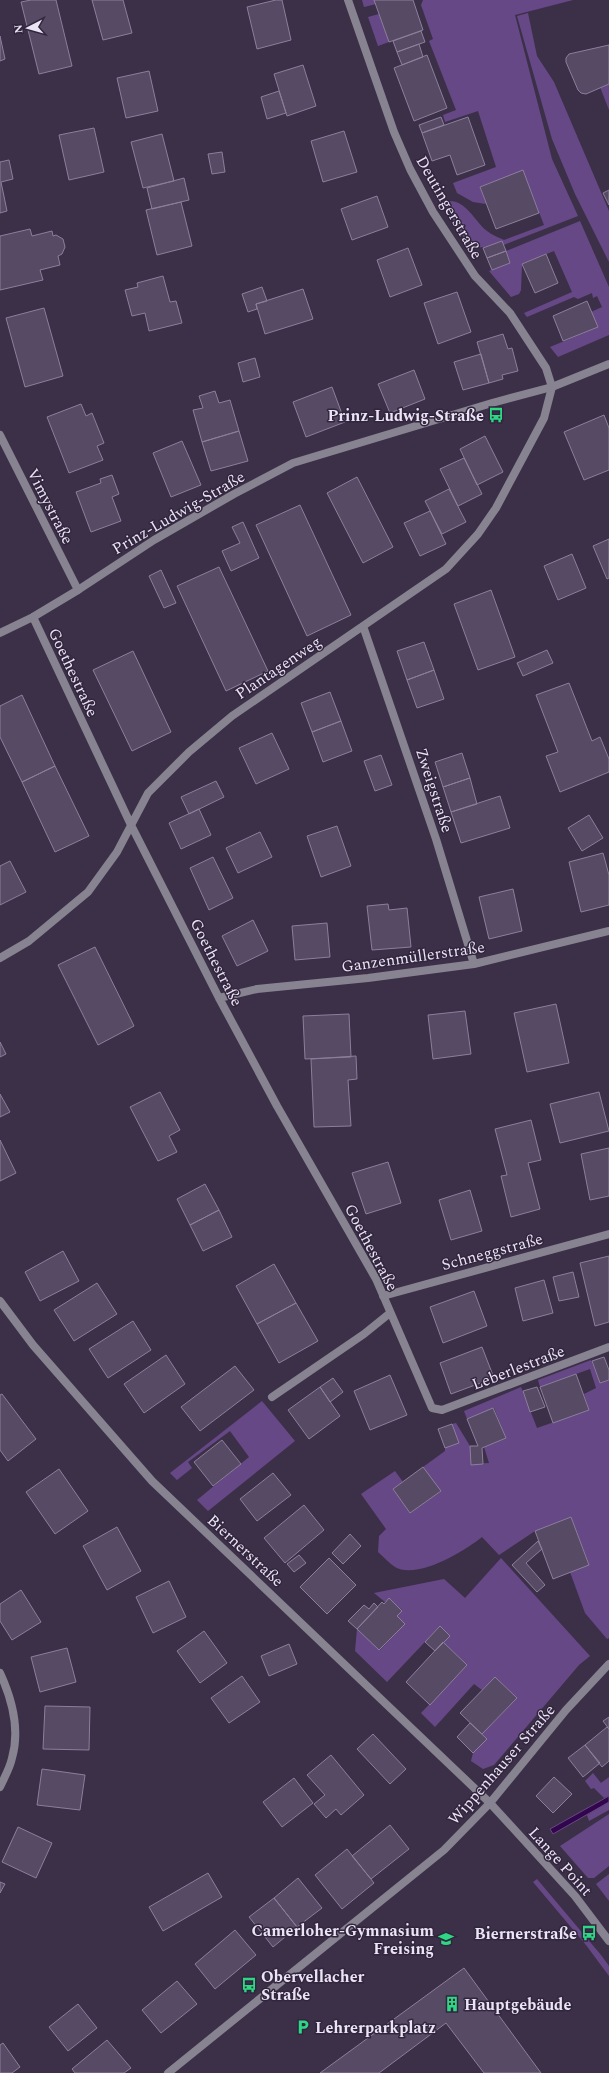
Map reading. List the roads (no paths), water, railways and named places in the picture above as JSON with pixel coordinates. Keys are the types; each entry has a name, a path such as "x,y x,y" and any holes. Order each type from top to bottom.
{"street":[{"name":"Deutingerstraße","path":"348,0 394,132 410,169 433,212 475,276 510,314 538,353 546,368 552,388"},
{"name":"Prinz-Ludwig-Straße","path":"0,633 33,617 78,590 154,540 234,494 293,463 464,411 552,388 609,364"},
{"name":"Plantagenweg","path":"0,958 29,941 88,892 117,852 148,793 189,752 232,716 446,569 478,534 496,508 540,428 552,388"},
{"name":"Vimystraße","path":"0,435 78,590"},
{"name":"Goethestraße","path":"33,617 130,825 219,998 277,1106 376,1279 425,1394 432,1408 437,1411"},
{"name":"Zweigstraße","path":"363,626 436,839 474,964"},
{"name":"Ganzenmüllerstraße","path":"219,998 257,989 375,977 474,964 609,931"},
{"name":"Schneggstraße","path":"383,1296 609,1234"},
{"name":"Biernerstraße","path":"0,1301 38,1351 152,1481 490,1803"},
{"name":"Goethestraße","path":"272,1397 364,1334 390,1313"},
{"name":"Leberlestraße","path":"437,1411 609,1347"},
{"name":"Wippenhauser Straße","path":"168,2073 444,1850 490,1803 574,1700 609,1664"},
{"path":"0,1673 13,1712 14,1736 13,1758 0,1787"},
{"name":"Lange Point","path":"490,1803 575,1896 609,1941"}],"place":[{"name":"Prinz-Ludwig-Straße","path":"496,415"},
{"name":"Biernerstraße","path":"589,1933"},
{"name":"Camerloher-Gymnasium Freising","path":"446,1939"},
{"name":"Obervellacher Straße","path":"249,1985"},
{"name":"Hauptgebäude","path":"452,2004"},
{"name":"Lehrerparkplatz","path":"303,2027"}]}
